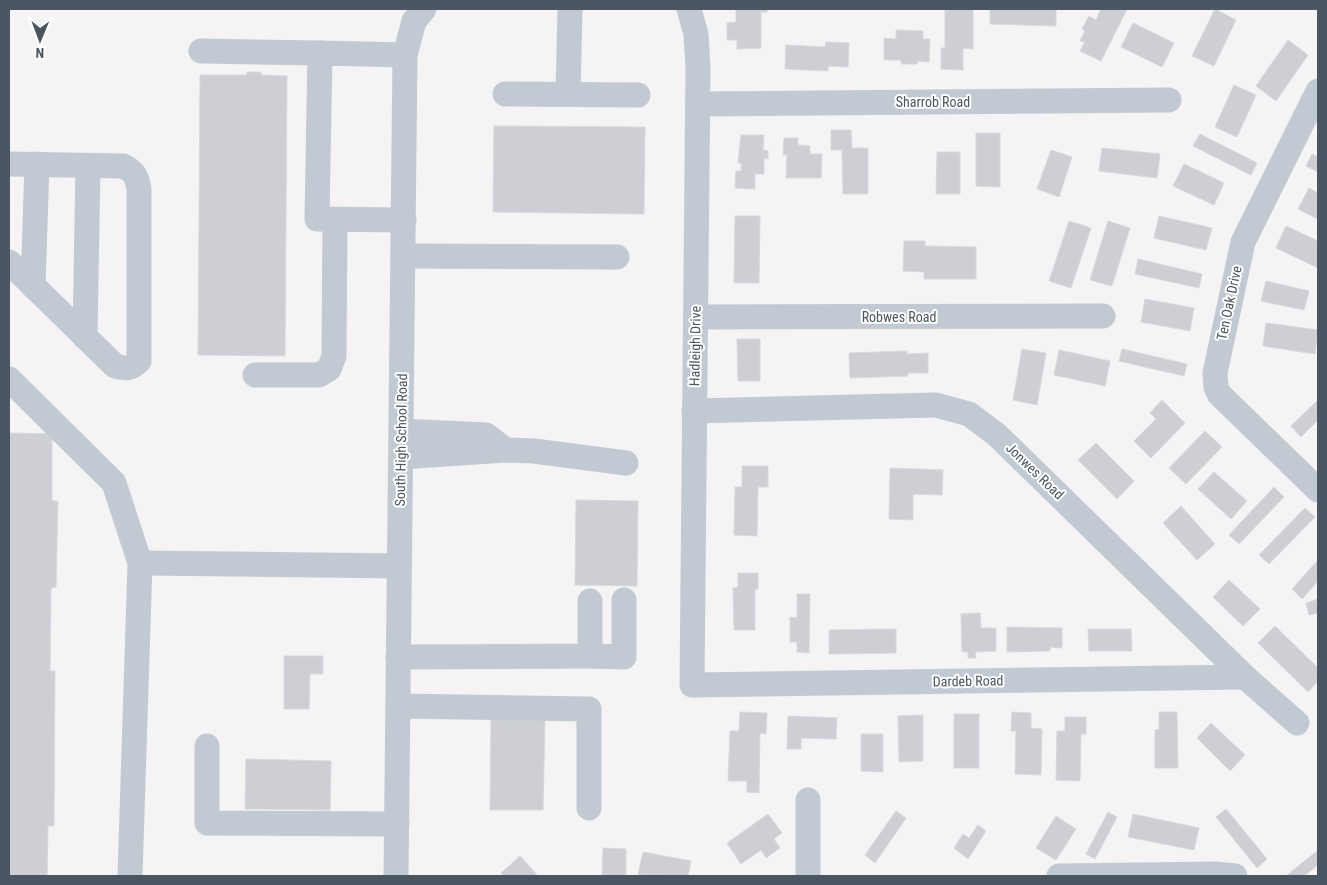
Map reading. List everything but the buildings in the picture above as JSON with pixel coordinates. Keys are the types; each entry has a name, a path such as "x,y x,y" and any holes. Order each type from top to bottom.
{"street":[{"name":"South High School Road","path":"396,876 405,54 414,21 424,9"},
{"path":"568,94 570,9"},
{"name":"Hadleigh Drive","path":"689,9 696,34 698,51 692,685"},
{"path":"201,51 405,54"},
{"path":"320,53 317,219 404,220"},
{"name":"Ten Oak Drive","path":"1318,91 1242,245 1214,381 1219,394 1318,490"},
{"path":"505,94 638,95"},
{"name":"Sharrob Road","path":"698,104 1169,100"},
{"path":"9,164 123,166 132,170 138,178 139,361 133,367 125,369 115,366 9,262"},
{"path":"33,286 37,164"},
{"path":"85,337 88,166"},
{"path":"255,375 319,375 329,369 334,356 335,220"},
{"path":"403,256 617,257"},
{"name":"Robwes Road","path":"696,317 1103,316"},
{"path":"9,379 114,483 140,563 130,876"},
{"name":"Jonwes Road","path":"694,411 936,405 969,414 1004,442 1245,677 1297,724"},
{"path":"401,431 486,435 505,450"},
{"path":"400,457 505,450 534,451 626,463"},
{"path":"140,563 399,566"},
{"path":"398,657 624,657 624,600"},
{"path":"590,601 590,656"},
{"name":"Dardeb Road","path":"692,685 1245,677"},
{"path":"398,706 589,709 589,808"},
{"path":"207,746 207,823 397,824"},
{"path":"808,800 808,876"},
{"path":"1059,876 1216,874 1235,876"}]}
